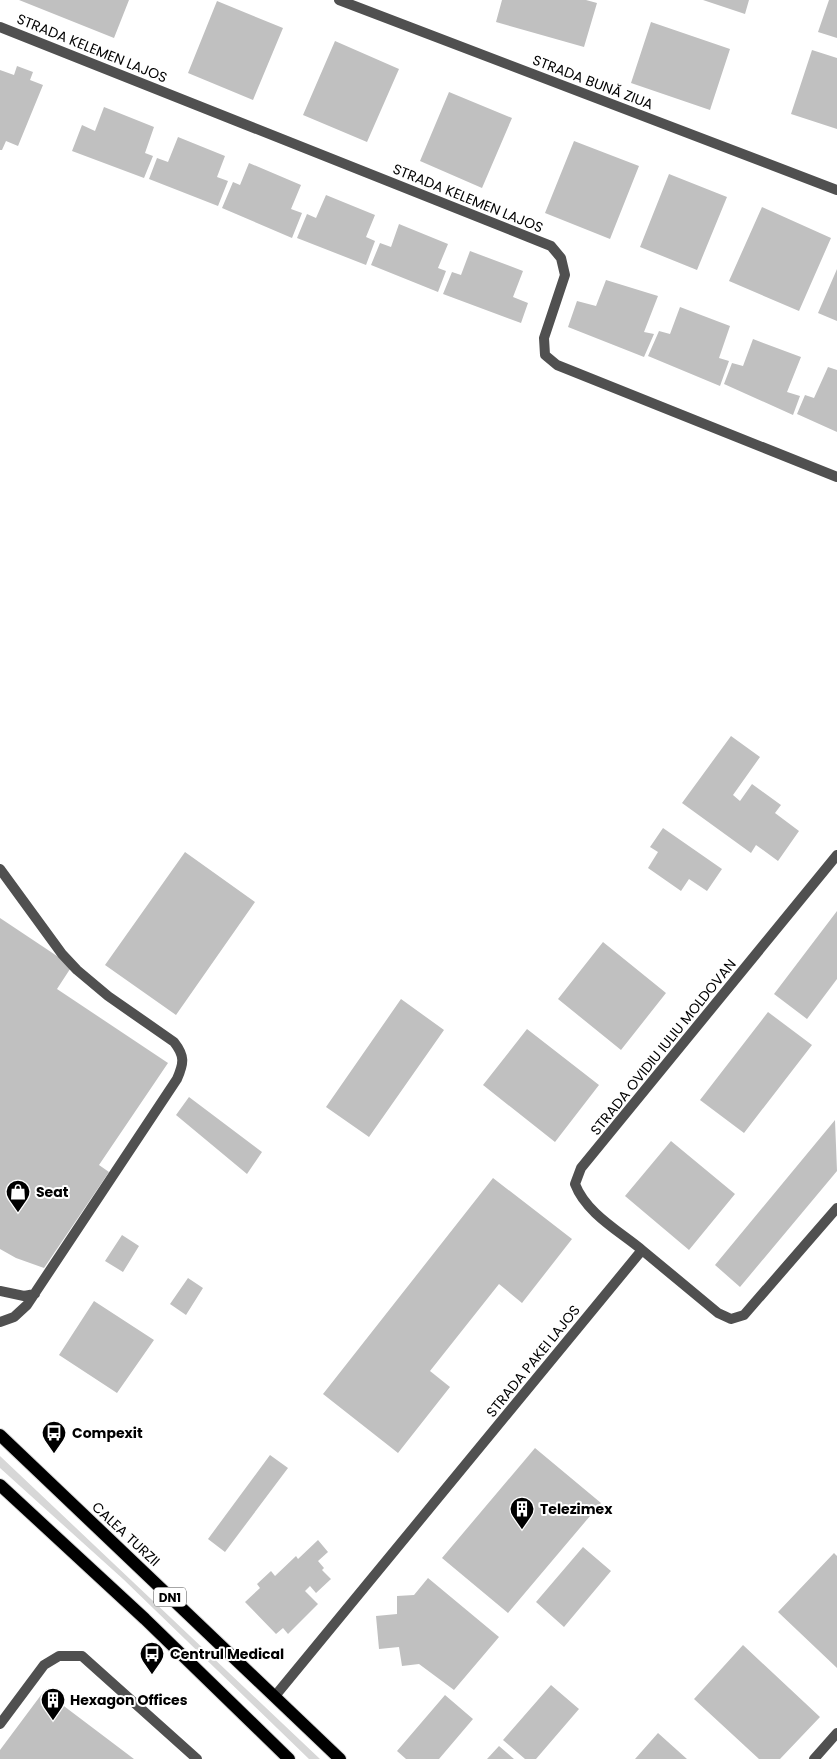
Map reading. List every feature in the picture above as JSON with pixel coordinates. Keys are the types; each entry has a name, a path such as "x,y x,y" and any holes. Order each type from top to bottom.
{"main road":[{"name":"CALEA TURZII","path":"0,1435 340,1759"},
{"name":"DN1","path":"0,1485 145,1619 289,1759"}],"lane":[{"name":"STRADA BUNĂ ZIUA","path":"339,0 837,190"},
{"name":"STRADA KELEMEN LAJOS","path":"0,27 551,246 561,258 566,275 544,338 545,355 557,365 837,477"},
{"name":"STRADA OVIDIU IULIU MOLDOVAN","path":"642,1250 588,1206 580,1196 576,1184 581,1168 837,855"},
{"path":"0,869 62,954 108,996 174,1042 181,1051 184,1063 177,1079 27,1306 14,1317 0,1322"},
{"path":"642,1250 718,1313 731,1319 744,1315 837,1208"},
{"name":"STRADA PAKEI LAJOS","path":"275,1696 642,1250"},
{"path":"0,1291 24,1296 35,1294"},
{"path":"0,1724 44,1665 59,1656 82,1656 197,1759"},
{"path":"814,1759 837,1733"}],"shaded area":[{"path":"0,1456 320,1759 309,1759 123,1579 0,1468"}],"building":[{"path":"19,0 129,0 114,38"},
{"path":"502,0 586,0 597,3 584,47 496,22"},
{"path":"703,0 749,0 745,14"},
{"path":"829,0 837,0 837,38 818,32"},
{"path":"217,1 283,28 253,100 188,73"},
{"path":"651,22 730,49 710,110 631,83"},
{"path":"335,41 399,69 367,142 303,115"},
{"path":"812,50 837,58 837,129 791,114"},
{"path":"17,66 33,72 30,80 43,85 18,146 6,141 2,150 0,150 0,70 14,75"},
{"path":"449,92 512,118 482,188 420,161"},
{"path":"104,107 154,127 145,153 153,156 144,178 72,151 82,125 95,131"},
{"path":"178,137 225,156 217,177 228,181 218,206 149,179 157,158 168,162"},
{"path":"574,141 639,166 610,239 545,213"},
{"path":"249,163 301,185 291,209 302,213 292,238 222,208 233,182 240,185"},
{"path":"669,174 727,197 697,270 640,247"},
{"path":"326,195 375,215 366,237 375,241 366,265 297,238 307,214 316,218"},
{"path":"762,207 831,238 799,311 729,281"},
{"path":"399,224 448,244 438,268 446,271 438,292 371,265 380,243 391,247"},
{"path":"470,251 523,271 513,297 528,303 521,323 443,294 452,272 461,275"},
{"path":"837,269 837,321 818,313"},
{"path":"606,280 658,296 644,332 654,334 644,357 568,327 577,301 596,306"},
{"path":"680,307 730,326 719,358 729,361 720,386 648,356 659,331 670,334"},
{"path":"753,339 801,357 787,392 800,396 793,415 724,384 732,363 743,366"},
{"path":"828,367 837,370 837,432 797,414 805,395 814,398"},
{"path":"731,736 760,757 733,795 740,801 752,784 781,805 775,813 799,831 778,861 756,845 751,853 682,803"},
{"path":"663,828 722,869 707,891 689,879 681,891 648,868 658,852 650,847"},
{"path":"185,852 255,902 176,1015 105,965"},
{"path":"837,911 837,979 807,1019 774,994"},
{"path":"0,918 72,966 57,989 168,1063 99,1165 109,1172 44,1268 16,1258 0,1249"},
{"path":"603,942 666,993 621,1050 558,999"},
{"path":"401,999 444,1030 369,1137 326,1107"},
{"path":"768,1012 812,1045 744,1133 700,1100"},
{"path":"527,1029 599,1085 555,1142 483,1085"},
{"path":"189,1097 262,1152 247,1174 176,1115"},
{"path":"835,1120 837,1171 740,1287 715,1265"},
{"path":"671,1141 735,1194 689,1250 625,1196"},
{"path":"493,1178 572,1239 522,1303 499,1284 430,1371 450,1387 398,1453 323,1394"},
{"path":"122,1235 139,1246 123,1272 105,1261"},
{"path":"188,1278 203,1288 186,1315 170,1304"},
{"path":"94,1301 154,1340 117,1393 59,1355"},
{"name":"Telezimex","path":"535,1448 601,1503 508,1613 442,1558"},
{"path":"270,1455 288,1468 225,1552 208,1539"},
{"path":"318,1540 328,1552 318,1561 324,1568 322,1570 331,1579 316,1593 310,1586 305,1591 318,1604 288,1634 283,1628 276,1634 245,1602 260,1588 257,1584 271,1571 275,1576 296,1556 298,1559"},
{"path":"583,1547 611,1571 564,1627 536,1602"},
{"path":"834,1553 837,1556 837,1668 778,1612"},
{"path":"428,1578 499,1637 454,1690 419,1664 402,1666 399,1647 379,1649 376,1616 397,1614 397,1596 414,1595"},
{"path":"743,1645 820,1717 780,1759 759,1759 694,1699"},
{"path":"551,1685 579,1709 536,1759 525,1759 503,1740"},
{"name":"Hexagon Offices","path":"44,1691 134,1759 0,1759 0,1750"},
{"path":"445,1695 473,1719 439,1759 406,1759 397,1751"},
{"path":"658,1733 687,1759 635,1759"},
{"path":"499,1746 514,1759 487,1759"}],"place":[{"name":"Seat","path":"18,1213"},
{"name":"Compexit","path":"54,1454"},
{"name":"Telezimex","path":"522,1530"},
{"name":"Centrul Medical","path":"152,1675"},
{"name":"Hexagon Offices","path":"53,1721"}]}
